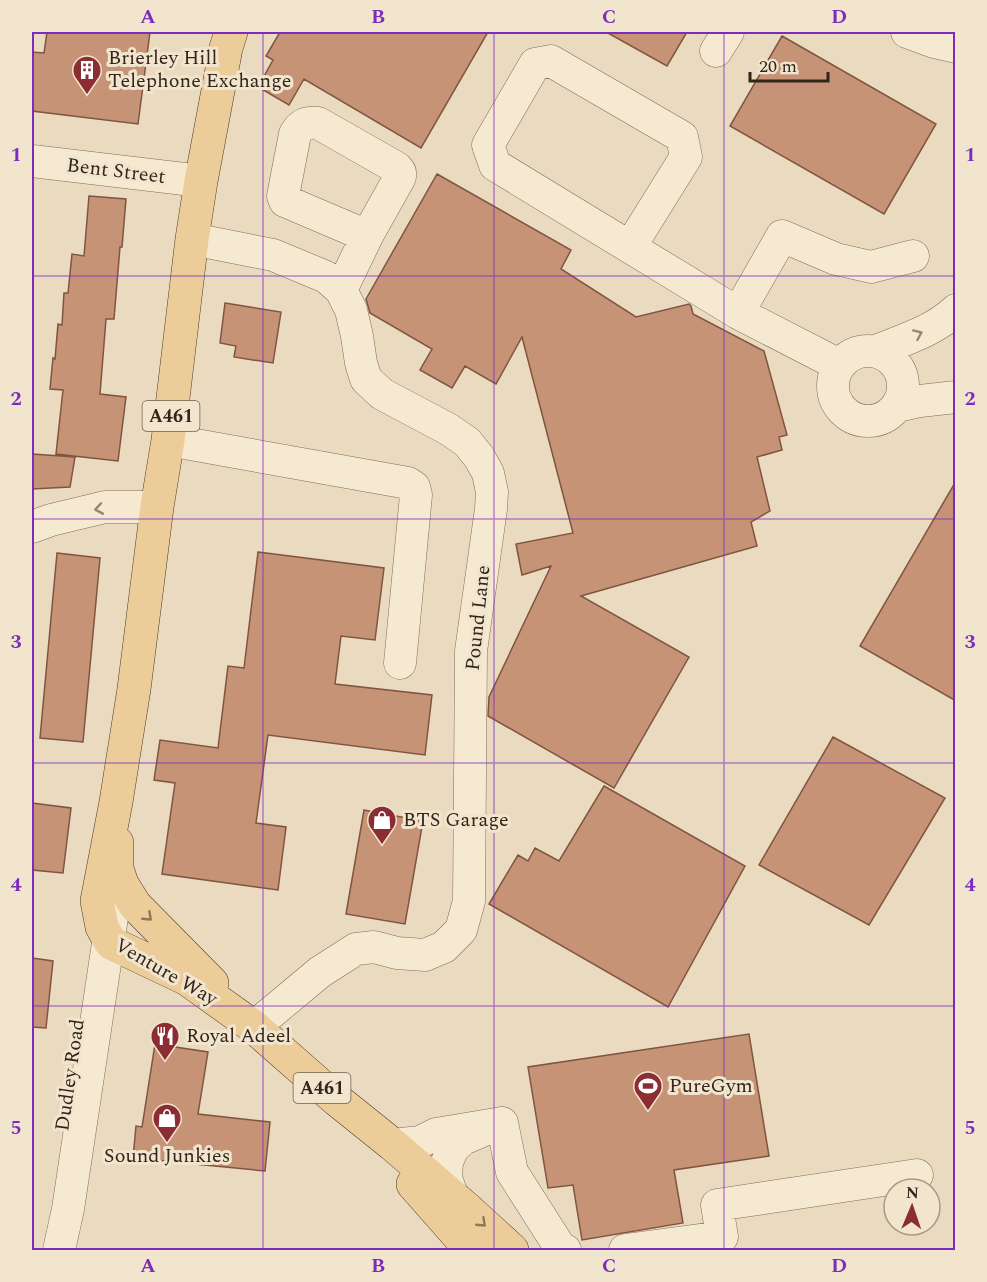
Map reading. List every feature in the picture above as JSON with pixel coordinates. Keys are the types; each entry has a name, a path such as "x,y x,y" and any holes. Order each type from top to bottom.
{"main road":[{"name":"A461","path":"97,901 134,689 157,507 168,440 192,239 226,48 231,32"},
{"path":"116,802 117,869 122,884 135,905 254,1027"},
{"name":"Venture Way","path":"97,901 102,927 111,943 187,979 254,1027 337,1100 393,1145 412,1183 512,1251"},
{"path":"444,1204 444,1251"},
{"name":"Venture Way","path":"444,1204 471,1251"}],"street":[{"path":"907,32 956,47"},
{"path":"630,247 686,157 682,137 551,61 535,64 488,145 495,165 738,313 839,365"},
{"name":"Bent Street","path":"32,161 201,181"},
{"path":"192,239 273,255 326,277 341,290 367,236"},
{"path":"738,313 782,236 836,259 871,267 913,256"},
{"name":"Pound Lane","path":"254,1027 320,972 356,949 374,947 397,953 425,955 444,947 461,930 469,901 471,651 492,492 488,473 467,442 448,429 382,394 366,380 351,310 341,290"},
{"path":"876,351 888,357 898,366 903,379 903,393 891,414 870,422 858,421 846,415 837,404 833,391 834,377 839,365 849,356 862,351 876,351 922,333 946,319 956,310"},
{"path":"898,405 956,397"},
{"path":"168,440 408,483 414,487 416,495 399,663"},
{"path":"32,527 105,507 157,507"},
{"path":"58,1251 68,1209 109,938 117,869"},
{"name":"Dudley Road","path":"53,1251 53,1202 87,946 97,901"},
{"path":"393,1145 420,1142 436,1134 502,1123"},
{"path":"444,1204 447,1162 453,1148 463,1139 502,1123"},
{"path":"502,1123 512,1172 561,1249 565,1251"},
{"path":"625,1251 723,1237 717,1205 917,1175"}],"building":[{"name":"Brierley Hill Telephone Exchange","path":"47,32 150,32 138,124 32,111 32,52 44,53"},
{"path":"280,32 488,32 421,148 304,79 289,105 258,87 273,60 266,56"},
{"path":"606,32 687,32 667,66"},
{"path":"782,36 936,124 884,214 730,126"},
{"path":"437,174 571,250 561,269 636,317 689,304 693,314 764,351 787,435 779,437 782,450 757,457 770,511 751,522 757,546 581,596 689,657 614,788 488,716 489,697 551,566 522,575 516,544 573,533 522,337 496,384 465,366 452,388 420,370 432,349 370,313 366,299"},
{"path":"89,196 126,199 114,319 106,319 100,394 126,397 118,461 56,454 63,390 50,389 53,358 55,359 58,324 62,325 64,293 68,293 72,254 84,256"},
{"path":"225,303 281,312 273,363 234,357 236,346 220,343"},
{"path":"32,454 75,457 70,487 32,489"},
{"path":"956,481 956,701 860,646"},
{"path":"258,552 384,568 375,640 341,636 335,684 432,695 425,755 268,735 256,823 286,827 278,890 162,874 175,783 154,780 160,740 218,748 228,666 244,668"},
{"path":"57,553 100,558 83,742 40,738"},
{"path":"833,737 945,798 869,925 759,865"},
{"path":"604,786 745,866 668,1007 489,904 518,855 528,861 535,848 559,861"},
{"path":"32,803 71,808 63,873 32,870"},
{"path":"364,810 423,821 405,924 346,914"},
{"path":"32,958 53,961 46,1028 32,1027"},
{"name":"PureGym","path":"749,1034 769,1156 674,1170 683,1223 582,1240 573,1185 548,1188 528,1067"},
{"path":"155,1044 208,1052 198,1114 270,1122 265,1171 133,1158 136,1126 142,1127"}],"place":[{"name":"Brierley Hill Telephone Exchange","path":"87,96"},
{"name":"BTS Garage","path":"382,846"},
{"name":"Royal Adeel","path":"165,1062"},
{"name":"PureGym","path":"648,1112"},
{"name":"Sound Junkies","path":"167,1144"}]}
